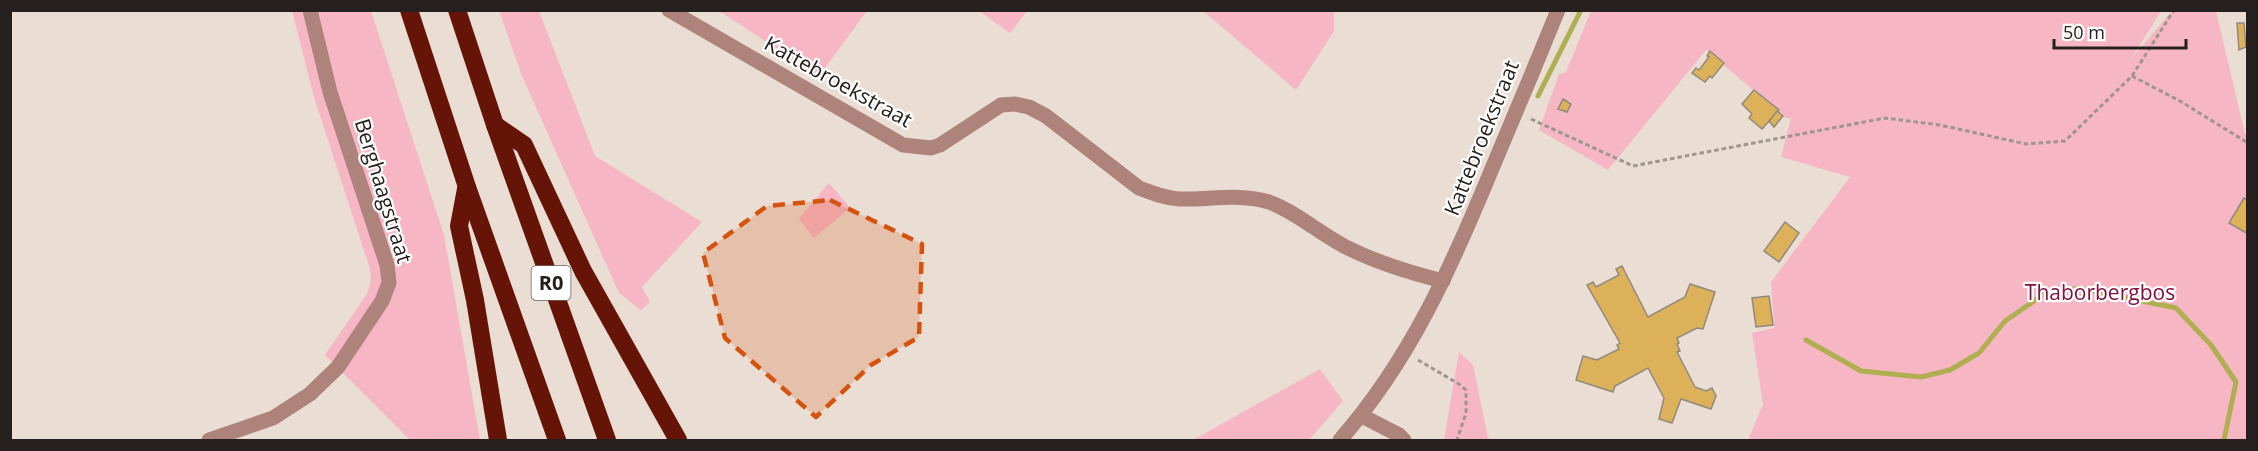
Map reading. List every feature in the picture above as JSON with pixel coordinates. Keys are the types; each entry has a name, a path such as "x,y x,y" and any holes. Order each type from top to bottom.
{"highway":[{"name":"R0","path":"410,10 467,187 557,441"},
{"name":"R0","path":"457,10 495,125 607,441"},
{"path":"495,125 524,145 583,272 678,441"},
{"path":"467,187 459,226 475,300 498,441"}],"street":[{"name":"Berghaagstraat","path":"209,441 273,418 310,394 338,367 382,302 389,283 387,265 330,92 310,10"},
{"name":"Kattebroekstraat","path":"669,10 903,145 931,148 949,141 1001,105 1015,104 1029,107 1046,116 1139,188 1177,198 1230,196 1255,198 1272,203 1348,248 1412,273 1443,281"},
{"name":"Kattebroekstraat","path":"1340,441 1362,416 1406,353 1455,259 1558,10"},
{"path":"1362,416 1399,435 1404,441"}],"path":[{"path":"1516,112 1633,166 1885,118 1940,125 2026,144 2065,141 2132,76 2174,10"},
{"path":"2132,76 2180,101 2247,143"},
{"path":"1406,353 1466,390 1466,413 1457,441"}],"highlighted area":[{"path":"830,200 922,244 919,337 871,365 816,417 725,338 703,253 767,206"}],"green space":[{"path":"292,11 371,11 444,235 480,440 410,440 325,355 367,294 371,281 370,269 314,97"},
{"path":"499,11 539,11 595,156 702,222 642,287 650,302 641,310 619,293 522,76"},
{"path":"719,11 867,11 819,76"},
{"path":"979,11 1027,11 1010,33"},
{"path":"1203,11 1334,11 1334,31 1296,90"},
{"name":"Thaborbergbos","path":"1591,11 2161,11 2131,59 2172,11 2216,11 2247,135 2247,440 1748,440 1763,404 1752,333 1774,328 1771,282 1850,177 1781,157 1791,118 1786,118 1706,50 1608,170 1539,130 1559,74 1566,72"},
{"path":"829,183 850,208 814,238 799,219"},
{"path":"1459,352 1473,365 1488,438 1493,440 1444,440"},
{"path":"1320,369 1343,401 1309,440 1193,440"}],"building":[{"path":"2237,23 2244,23 2246,47 2239,50"},
{"path":"1710,51 1724,63 1712,78 1710,76 1705,82 1692,73 1696,68 1699,70 1709,57 1707,56"},
{"path":"1754,90 1779,110 1762,129 1749,118 1752,114 1742,104"},
{"path":"1563,99 1571,104 1567,112 1558,109"},
{"path":"1777,111 1783,116 1774,127 1769,121"},
{"path":"2244,198 2248,200 2248,234 2229,223"},
{"path":"1785,222 1799,233 1779,262 1764,251"},
{"path":"1622,266 1648,317 1685,297 1690,284 1715,292 1703,329 1697,328 1677,338 1680,351 1677,352 1695,387 1706,391 1712,388 1716,396 1711,409 1681,399 1672,423 1659,419 1664,398 1648,368 1615,386 1613,392 1576,380 1583,356 1597,360 1619,349 1617,345 1620,343 1587,285 1593,282 1596,287 1619,275 1616,269"},
{"path":"1769,296 1773,325 1756,327 1752,298"}],"waterway":[{"path":"1538,96 1581,10"},
{"path":"1806,340 1861,371 1921,377 1950,370 1979,353 2005,321 2044,294 2079,288 2176,308 2211,345 2236,382 2224,440"}]}
